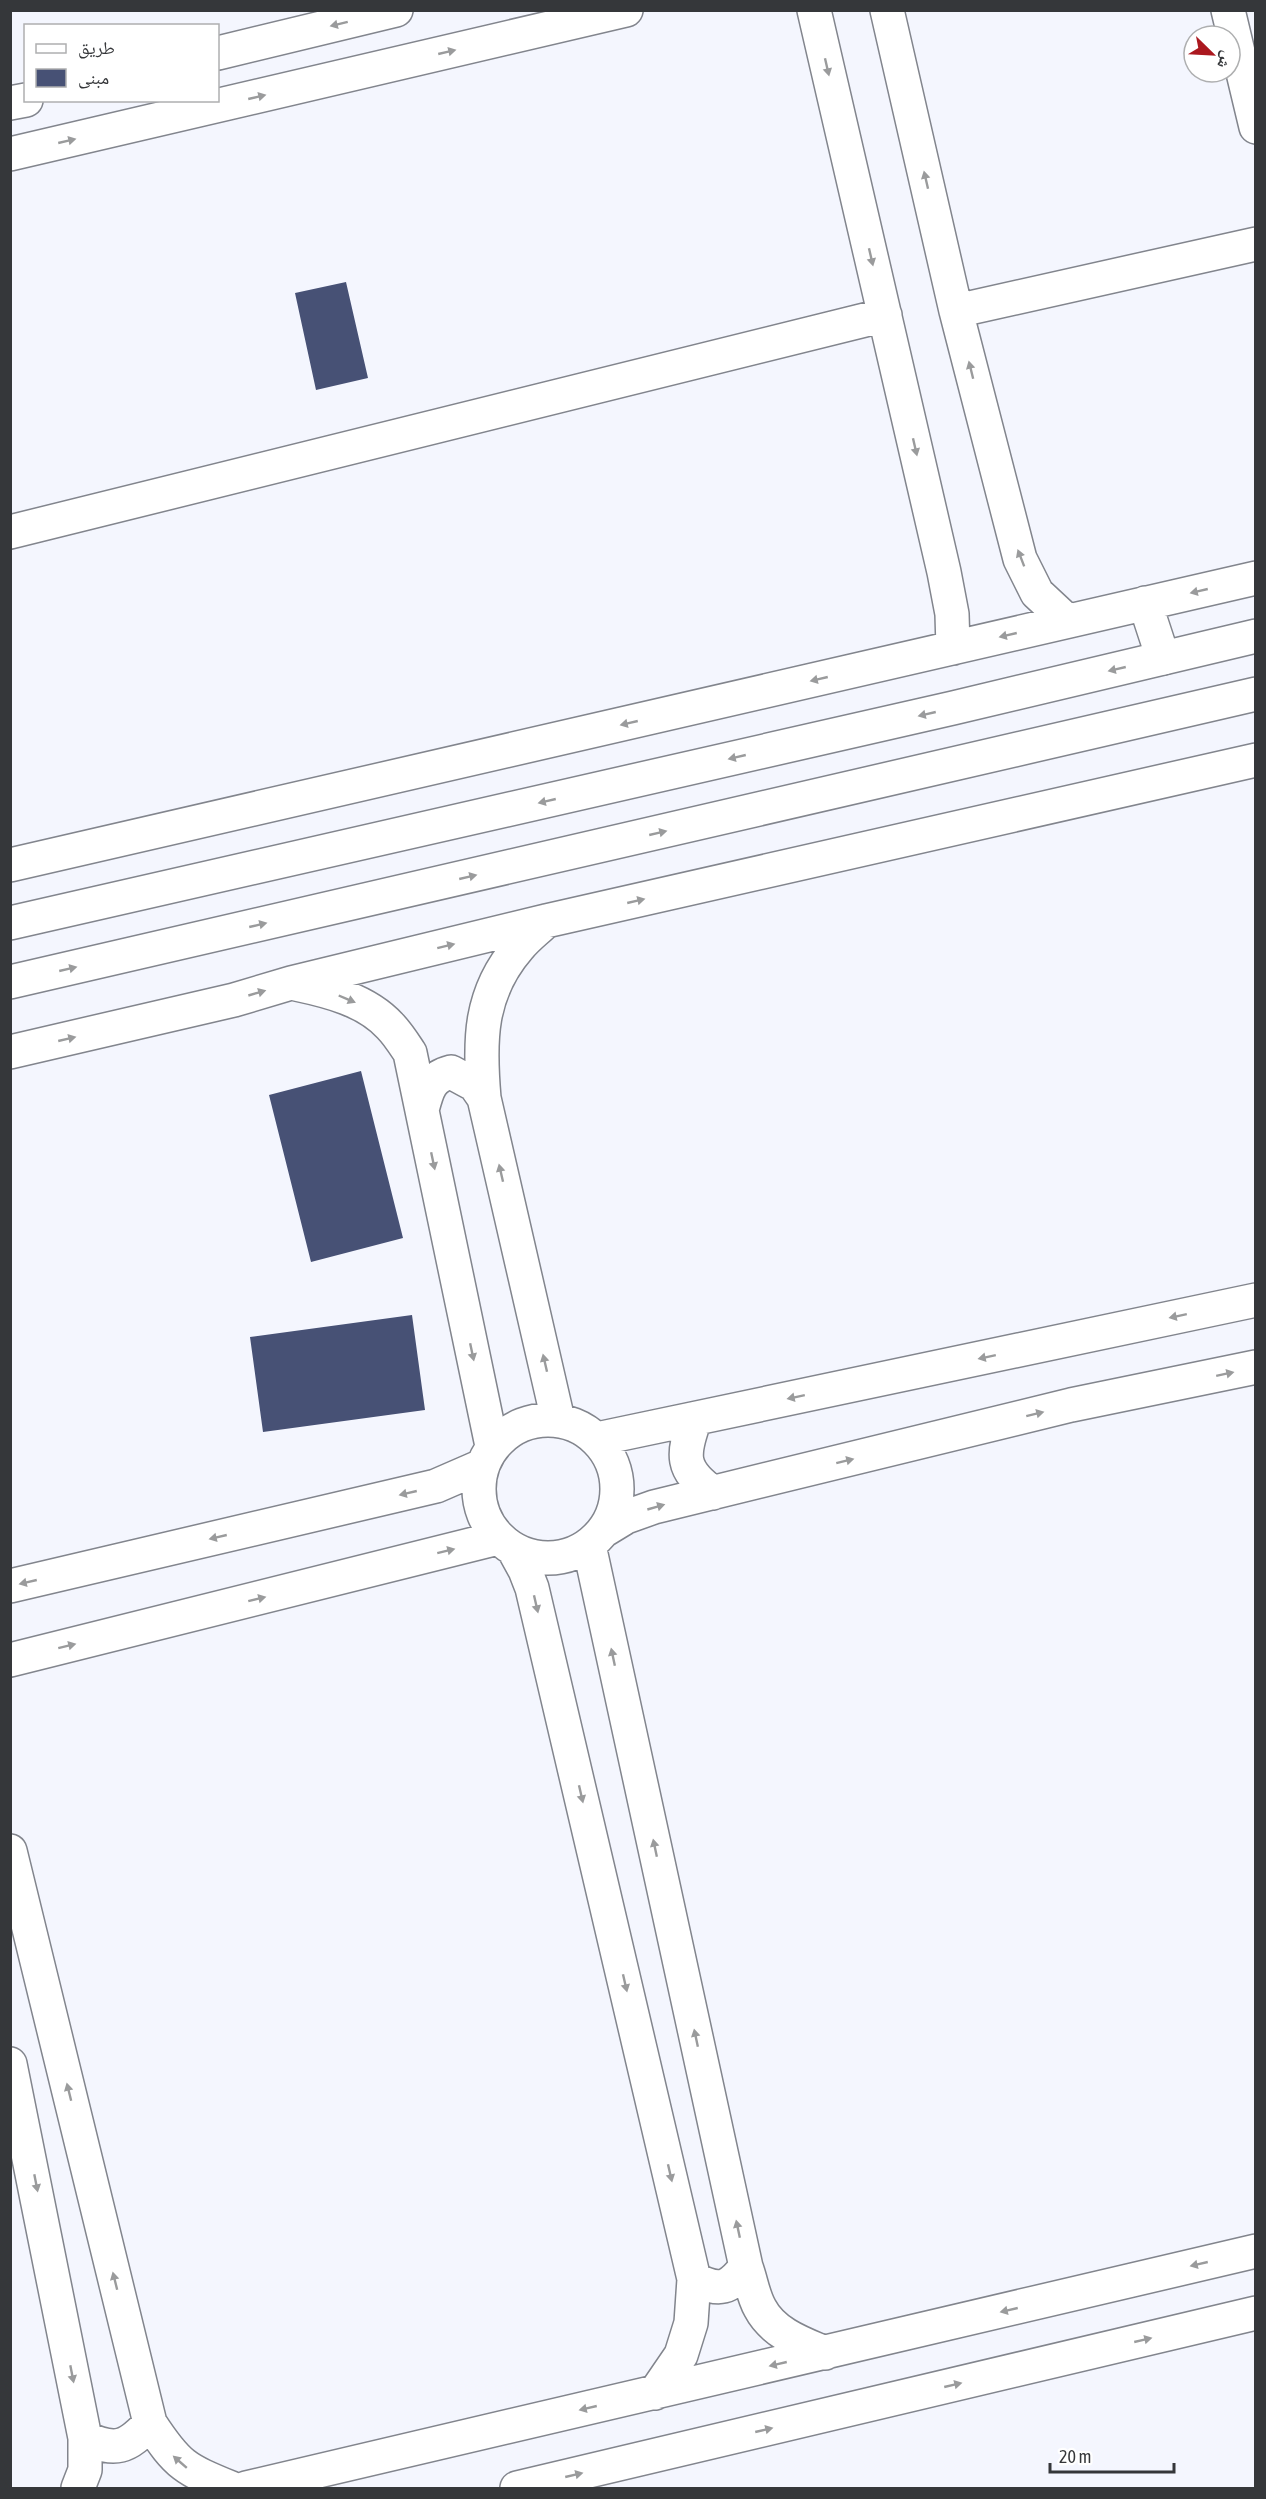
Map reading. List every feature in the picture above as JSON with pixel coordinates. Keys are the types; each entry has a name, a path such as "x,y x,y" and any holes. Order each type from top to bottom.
{"street":[{"path":"219,53 396,10"},
{"path":"10,154 626,10"},
{"path":"887,10 956,311 1020,559 1037,593 1067,621"},
{"path":"1228,10 1256,127"},
{"path":"810,12 885,315 944,572 952,614 953,648"},
{"path":"956,311 1256,244"},
{"path":"10,532 885,315"},
{"path":"10,865 1256,578"},
{"path":"1145,603 1163,658"},
{"path":"10,923 941,711 1256,636"},
{"path":"10,982 1256,694"},
{"path":"10,1052 234,1000 291,983 546,921 1256,760"},
{"path":"546,921 519,947 497,978 488,1004 480,1051 484,1098 558,1420"},
{"path":"291,983 330,992 363,1006 390,1026 410,1053 487,1456 478,1484 479,1503 486,1522 525,1570 532,1588 694,2279 691,2323 681,2355 655,2393"},
{"path":"422,1110 431,1083 441,1075 451,1072 475,1085 484,1098"},
{"path":"597,1439 1256,1300"},
{"path":"10,1678 23,1657 506,1544 532,1557 552,1559 571,1555 626,1517 654,1507 1071,1406 1256,1367"},
{"path":"695,1419 685,1450 686,1463 691,1473 713,1493"},
{"path":"10,1586 436,1486 487,1456 518,1426 538,1420 558,1420 578,1426 597,1439 610,1459 616,1477 617,1497 613,1514 596,1538 746,2267 760,2308 776,2328 825,2353"},
{"path":"10,1851 150,2423 178,2462 192,2472 231,2488"},
{"path":"10,2064 20,2141 84,2438 85,2470 78,2488"},
{"path":"246,2488 334,2478 655,2393 1256,2251"},
{"path":"694,2279 716,2288 726,2287 735,2281 746,2267"},
{"path":"517,2488 1256,2313"},
{"path":"84,2438 104,2446 121,2446 135,2439 150,2423"}],"building":[{"path":"346,282 368,378 316,390 295,293"},
{"path":"361,1071 403,1238 311,1262 269,1095"},
{"path":"412,1315 425,1410 263,1432 250,1337"}]}
